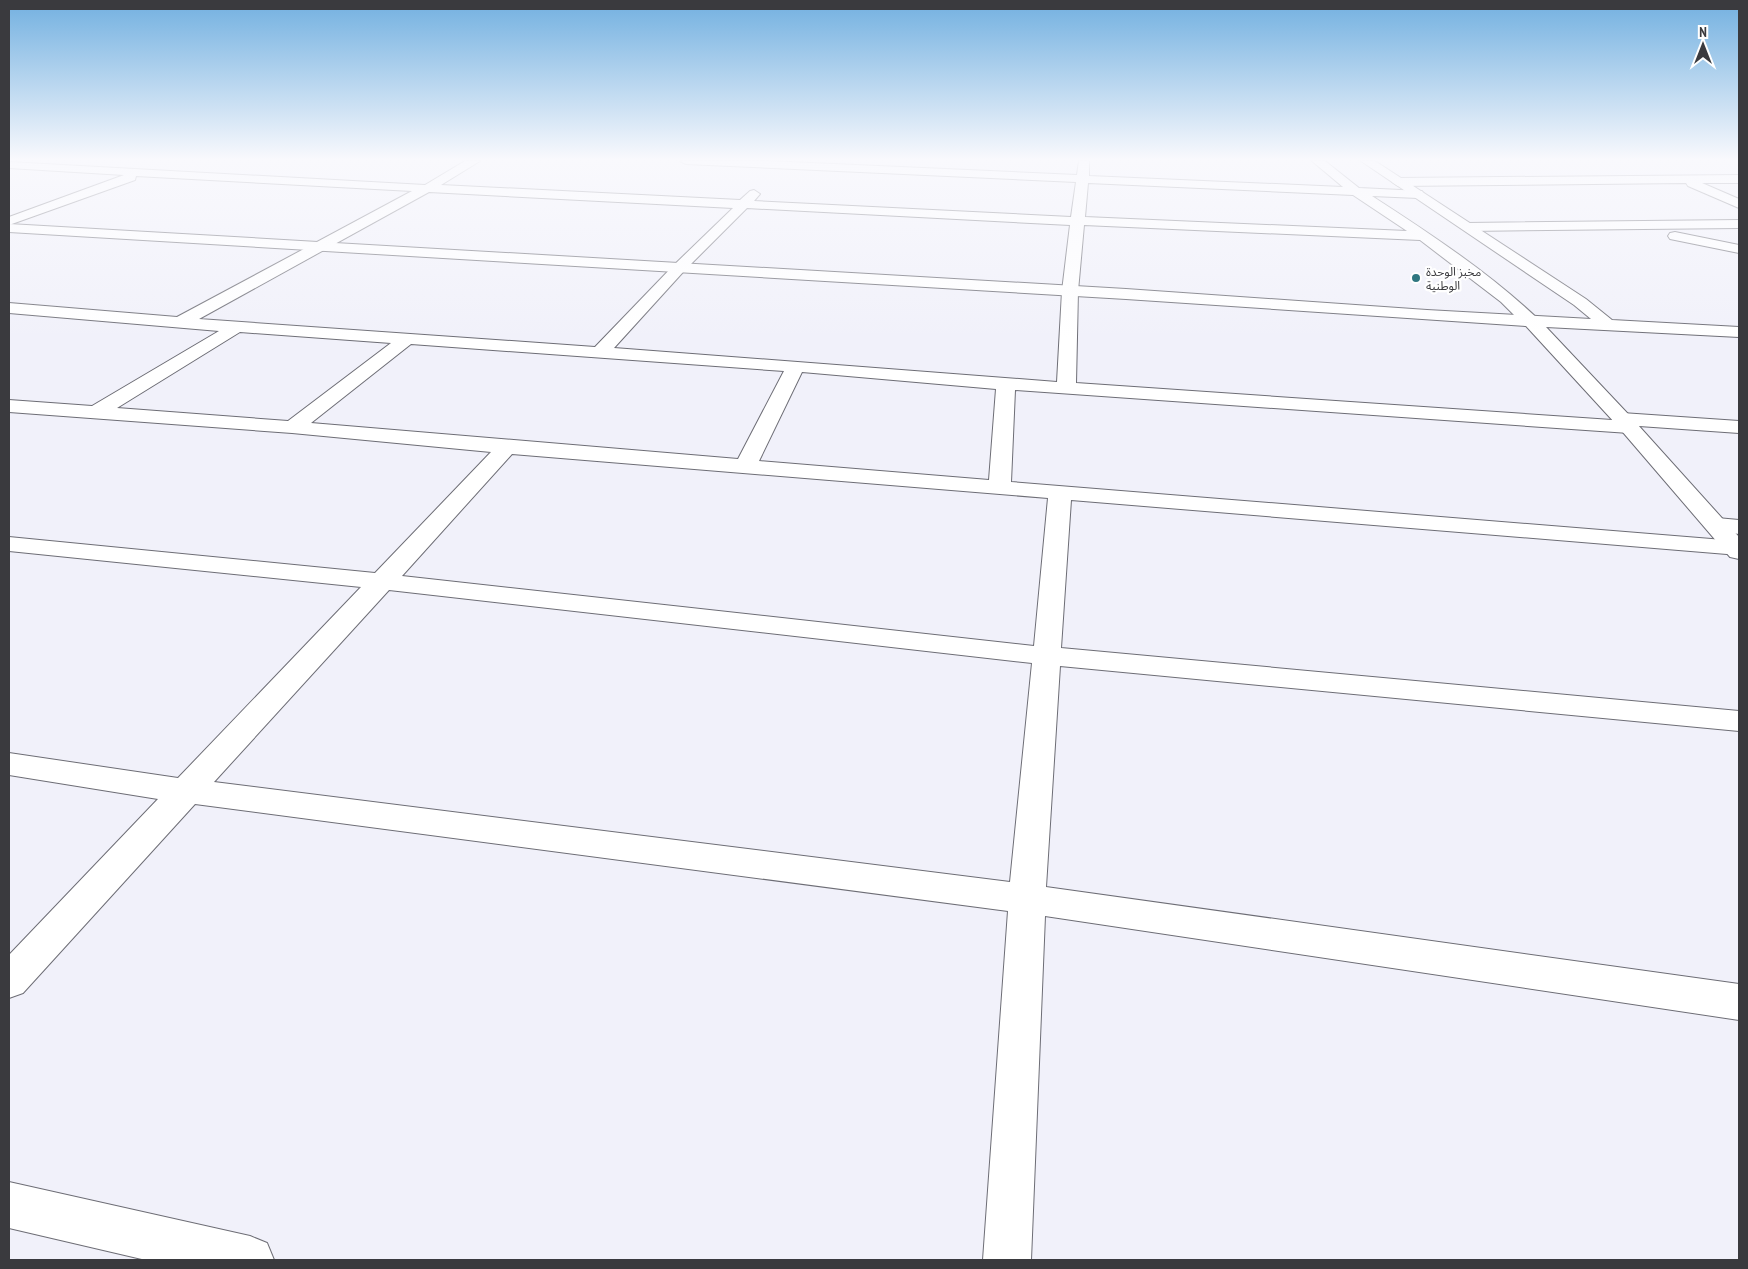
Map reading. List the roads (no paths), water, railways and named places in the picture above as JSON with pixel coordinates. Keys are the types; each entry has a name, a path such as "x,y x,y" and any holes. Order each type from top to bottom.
{"street":[{"path":"182,321 369,220"},
{"path":"600,352 679,268 728,220"},
{"path":"1064,220 1424,236"},
{"path":"1400,220 1507,299 1531,322 1733,538"},
{"path":"1456,220 1580,302 1608,325"},
{"path":"1066,387 1070,291 1078,221"},
{"path":"1467,228 1739,224"},
{"path":"1630,226 1739,249"},
{"path":"9,228 1287,304 1531,322 1739,332"},
{"path":"9,308 237,327 796,366 1006,384 1625,423 1739,427"},
{"path":"95,413 237,327"},
{"path":"292,427 407,339"},
{"path":"745,466 796,366"},
{"path":"1000,487 1006,384"},
{"path":"13,409 292,427 508,447 1060,492 1733,538"},
{"path":"9,981 508,447"},
{"path":"1007,1260 1027,899 1060,492"},
{"path":"9,544 382,581 1047,656 1739,721"},
{"path":"9,764 187,791 1027,899 1739,1002"},
{"path":"9,1205 250,1260"}],"place":[{"name":"مخبز الوحدة الوطنية","path":"1416,278"}]}
